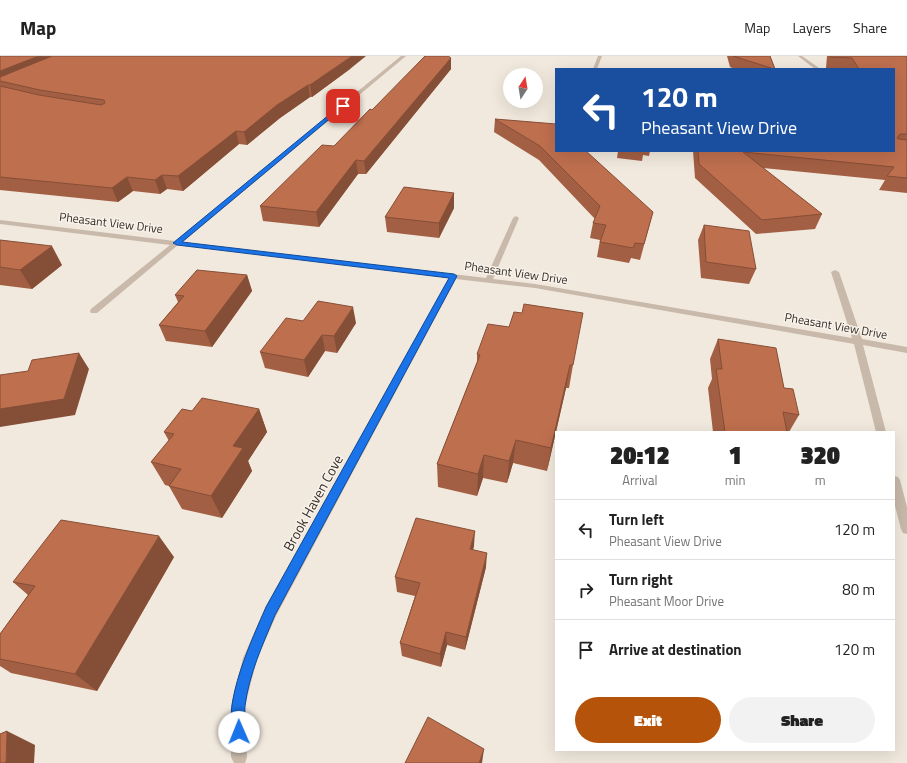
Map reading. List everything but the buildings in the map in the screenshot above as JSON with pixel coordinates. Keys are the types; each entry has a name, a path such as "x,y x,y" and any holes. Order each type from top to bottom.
{"street":[{"path":"94,311 404,56"},
{"path":"595,68 600,56"},
{"path":"800,56 817,68"},
{"path":"489,280 516,218"},
{"name":"Pheasant View Drive","path":"0,222 489,280 907,350"},
{"path":"835,272 858,342 881,431"},
{"name":"Brook Haven Cove","path":"239,757 238,706 250,658 271,611 454,276"},
{"path":"895,484 907,529"}],"route":[{"path":"239,732 238,706 250,658 271,611 454,276 177,243 343,106"}]}
